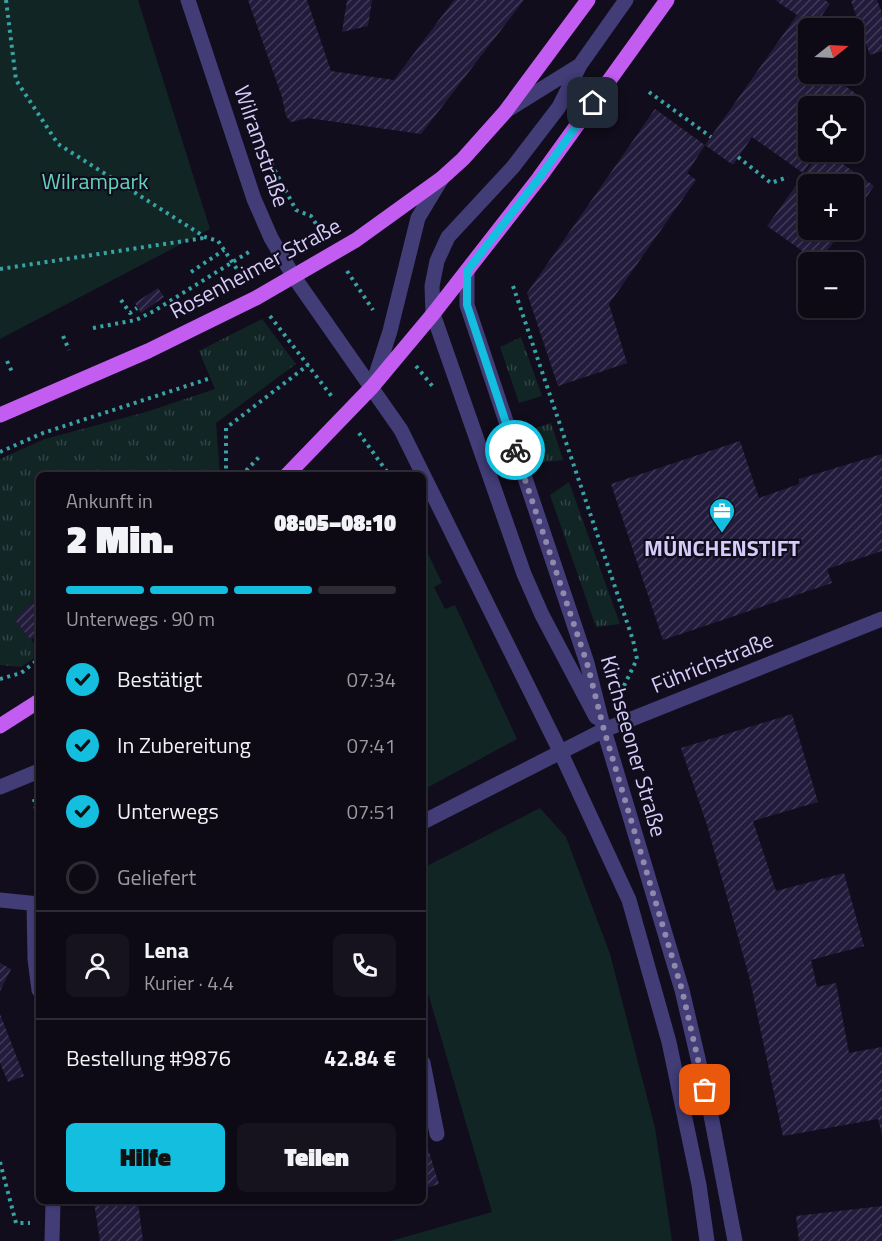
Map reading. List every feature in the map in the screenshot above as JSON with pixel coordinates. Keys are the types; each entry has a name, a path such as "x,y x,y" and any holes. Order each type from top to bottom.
{"main road":[{"name":"Rosenheimer Straße","path":"0,416 148,351 256,298 335,253 442,178 463,159 505,112 588,0"},
{"path":"290,472 372,387 433,314 539,178 667,0"},
{"path":"0,726 36,702"}],"street":[{"name":"Wilramstraße","path":"188,0 254,199 271,238 294,277 372,387"},
{"path":"604,730 558,647 524,574 433,314 432,286 437,261 448,237 513,166 559,107 580,65 626,0"},
{"path":"505,112 580,65"},
{"path":"422,472 401,430 372,387 390,331 418,218 442,178"},
{"name":"Kirchseeoner Straße","path":"467,271 467,305 587,663 604,730 682,990 710,1110 735,1241"},
{"path":"426,480 560,751 629,900 669,1042 699,1185 707,1241"},
{"name":"Führichstraße","path":"426,820 604,730 882,619"},
{"path":"0,787 36,772"},
{"path":"0,900 36,904"},
{"path":"36,932 36,967"},
{"path":"426,1078 437,1134"},
{"path":"52,1241 53,1204"}],"path":[{"path":"6,0 16,80 58,144 205,237 218,241 256,298 387,472"},
{"path":"649,92 711,137"},
{"path":"738,157 771,183 788,177"},
{"path":"310,216 373,310 390,331"},
{"path":"0,269 205,237"},
{"path":"191,272 224,250"},
{"path":"93,328 136,320 232,262"},
{"path":"513,286 633,640 637,659 604,730"},
{"path":"121,300 130,313 137,308"},
{"path":"63,336 69,350"},
{"path":"402,349 434,388"},
{"path":"8,361 13,374"},
{"path":"226,472 226,428 308,365"},
{"path":"0,452 43,433 211,378"},
{"path":"245,472 260,456"},
{"path":"0,679 21,673 36,661"},
{"path":"34,799 36,809"},
{"path":"0,1162 2,1184 16,1223 52,1224"}],"green space":[{"name":"Wilrampark","path":"0,0 138,0 210,229 0,339"},
{"path":"262,319 296,364 216,423 220,472 36,472 36,600 14,619 36,646 36,657 21,667 0,665 0,459 45,439 146,412 215,389 199,351"},
{"path":"521,337 542,396 519,403 500,347"},
{"path":"551,423 563,460 539,463 527,431"},
{"path":"569,482 620,624 596,627 550,495"},
{"path":"426,549 442,583 434,587 445,609 455,605 517,739 426,788"},
{"path":"540,808 566,837 610,954 655,1128 672,1241 391,1241 492,1212 426,986 426,866"}],"building":[{"path":"248,0 307,0 331,71 394,80 454,0 524,0 421,134 308,118 291,122 286,116 282,97"},
{"path":"347,0 372,0 368,26 342,32"},
{"path":"775,0 825,0 830,4 820,18 798,18 798,84 842,84 858,95 798,96 798,162 811,162 803,173 752,137 733,165 705,145 797,15"},
{"path":"877,0 882,13 882,51 870,55 864,38 864,18 857,18 851,1"},
{"path":"655,109 705,145 687,173 696,180 609,304 627,363 558,386 527,293"},
{"path":"813,162 840,162 857,174 804,174"},
{"path":"864,179 874,186 864,200"},
{"path":"798,183 798,240 835,240 826,252 804,252 767,226"},
{"path":"158,288 164,297 141,313 135,303"},
{"name":"MÜNCHENSTIFT","path":"740,441 759,498 799,484 799,479 882,454 882,551 827,569 832,583 663,640 611,484"},
{"path":"36,600 36,636 31,640 14,619"},
{"path":"792,714 818,802 753,821 776,891 844,873 864,946 811,960 817,987 836,983 849,1053 882,1047 882,1135 878,1119 783,1136 750,980 707,825 681,748"},
{"path":"0,963 11,969 0,991"},
{"path":"0,1014 24,1076 8,1082 0,1063"},
{"path":"426,1143 439,1184 426,1188"},
{"path":"94,1204 138,1204 143,1241 100,1241"},
{"path":"882,1206 882,1241 799,1241 796,1216"}],"way so far":[{"path":"515,450 593,682 604,730 682,990 705,1090"}],"place":[{"name":"MÜNCHENSTIFT","path":"722,534"}],"route":[{"path":"515,450 467,305 467,271 539,178 593,103"}]}
